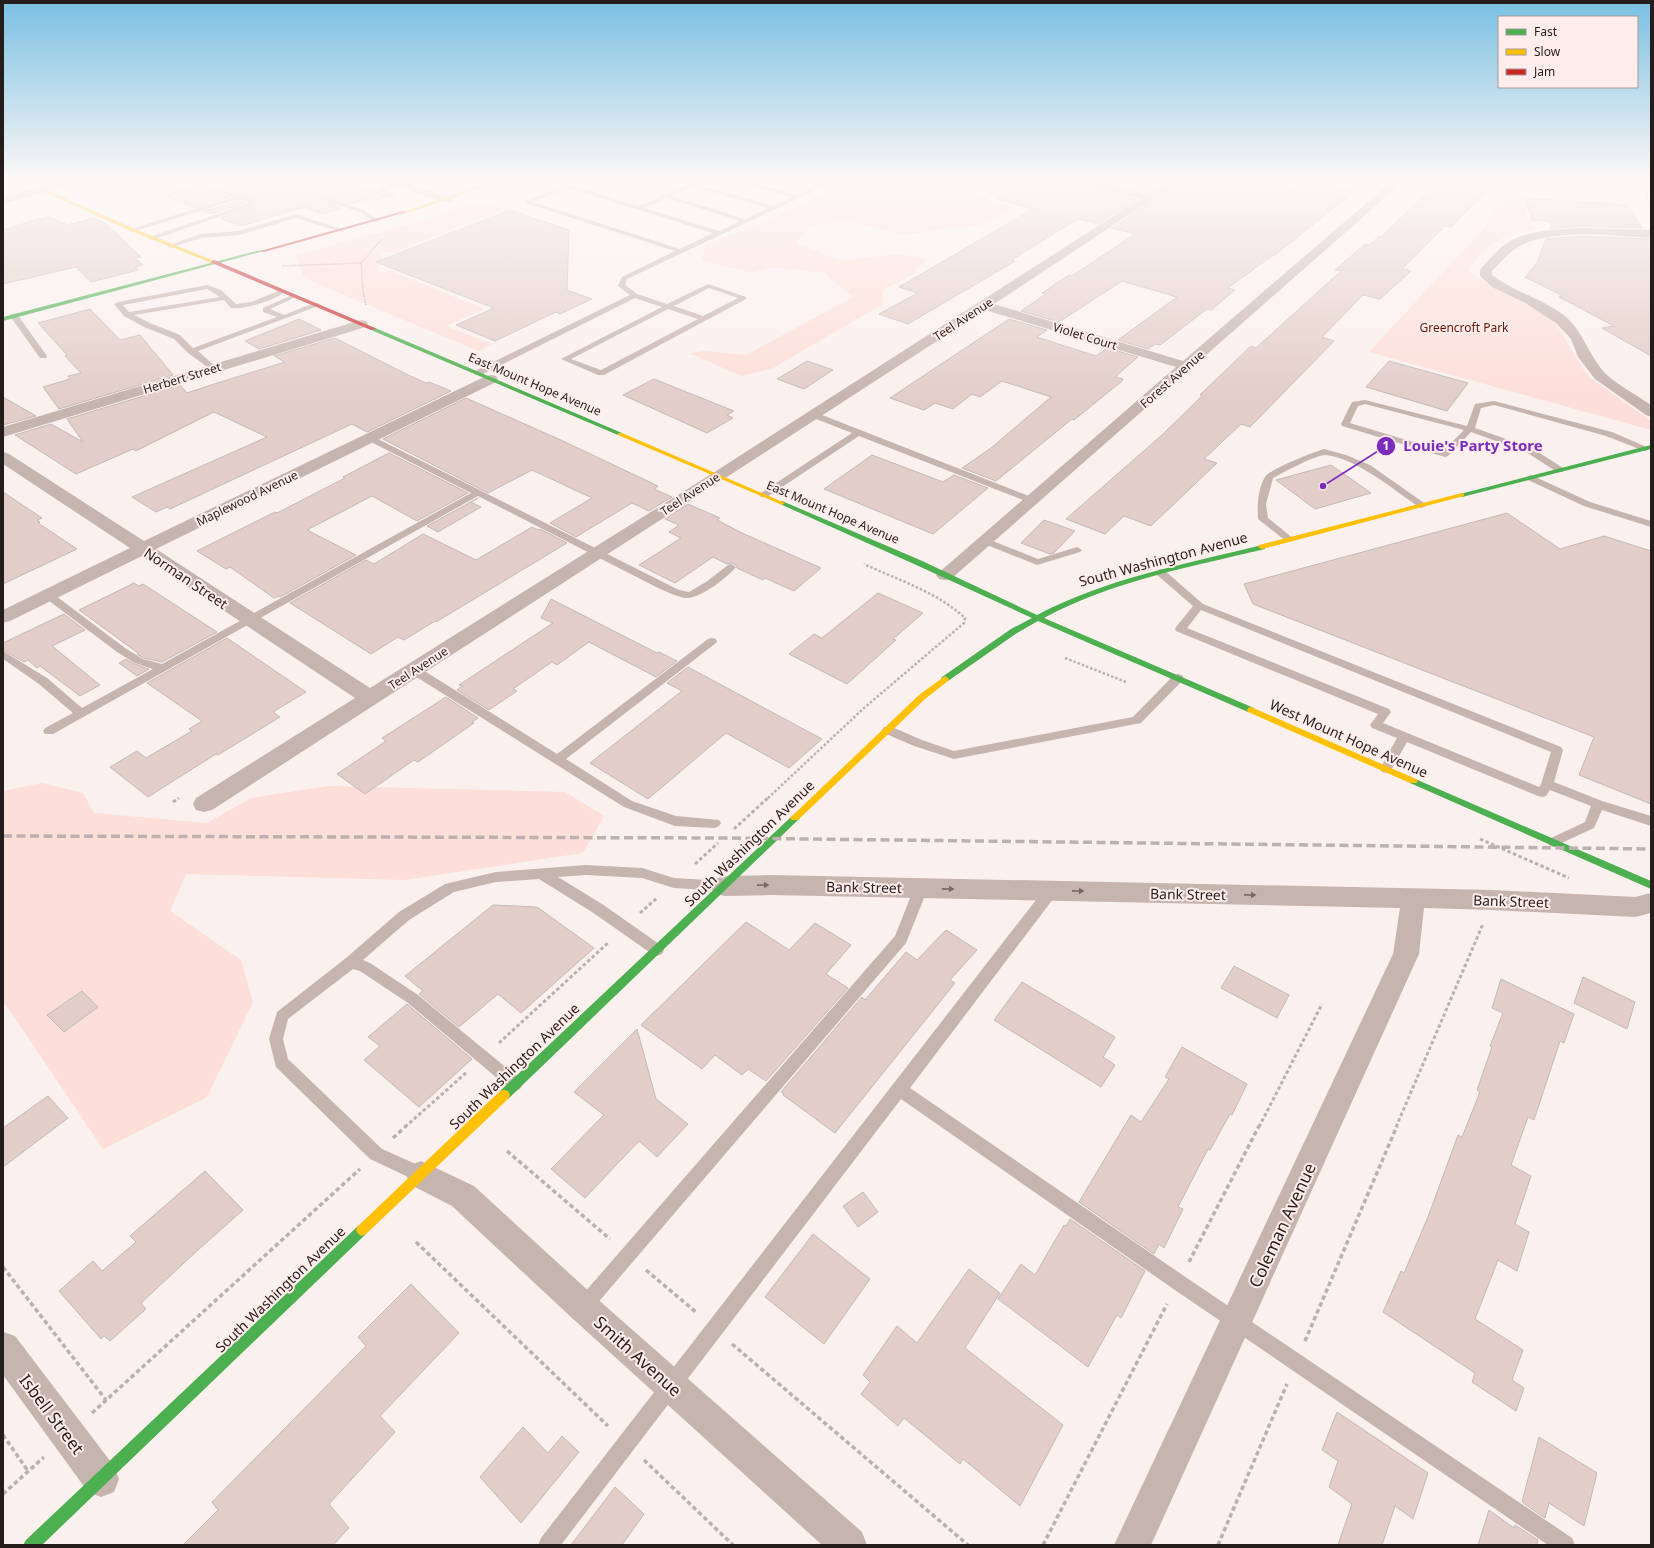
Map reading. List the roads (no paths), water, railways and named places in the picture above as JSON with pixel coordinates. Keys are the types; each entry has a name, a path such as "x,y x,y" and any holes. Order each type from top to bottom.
{"street":[{"name":"East Mount Hope Avenue","path":"189,253 317,305 855,534 1036,617"},
{"path":"3,319 253,253"},
{"name":"Teel Avenue","path":"204,804 719,476 1064,253"},
{"name":"Forest Avenue","path":"945,576 1316,253"},
{"path":"1503,253 1486,270 1486,276 1496,284 1530,300 1561,320 1577,338 1585,357 1600,376 1651,412"},
{"name":"Violet Court","path":"984,305 1186,366"},
{"name":"Herbert Street","path":"3,432 362,324"},
{"name":"Maplewood Avenue","path":"3,616 370,438 485,376"},
{"name":"South Washington Avenue","path":"31,1545 922,698 958,669 1006,634 1036,617 1086,594 1160,572 1648,447"},
{"name":"Norman Street","path":"3,457 370,698"},
{"name":"West Mount Hope Avenue","path":"1036,617 1651,885"},
{"name":"Bank Street","path":"724,886 921,888 1493,900 1635,907 1651,903"},
{"name":"Coleman Avenue","path":"1132,1545 1237,1322 1406,954 1413,899"},
{"name":"Smith Avenue","path":"421,1175 463,1196 583,1307 850,1545"},
{"name":"Isbell Street","path":"3,1348 101,1479"}],"lane":[{"path":"675,253 624,278 620,286 635,295 704,319"},
{"path":"708,286 744,298 601,373 565,359 669,306 708,286"},
{"path":"127,314 170,306 207,287 213,288 234,306 238,307 249,305 283,291"},
{"path":"106,293 127,314 147,325 177,337 213,369"},
{"path":"485,376 635,295"},
{"path":"118,304 167,296 226,298"},
{"path":"283,317 266,310 267,308 294,296"},
{"path":"191,351 317,305"},
{"path":"14,316 44,356"},
{"path":"1560,470 1529,450 1470,429 1365,402 1355,404 1345,424 1445,454 1470,429 1478,406 1494,403 1609,434 1648,447"},
{"path":"814,415 1031,500"},
{"path":"764,496 859,432"},
{"path":"370,438 641,575 687,595 696,593 731,567"},
{"path":"1289,539 1263,519 1261,504 1269,477 1284,468 1324,452 1343,457 1367,467 1422,505"},
{"path":"1531,478 1587,504 1651,524"},
{"path":"48,730 250,620 477,493"},
{"path":"984,541 1037,562 1077,550"},
{"path":"1160,572 1199,606 1557,750 1547,784 1542,793 1376,725 1385,712 1180,628 1199,606"},
{"path":"48,595 121,650 139,661 163,668"},
{"path":"557,760 712,641"},
{"path":"3,654 43,681 80,713"},
{"path":"414,670 628,804 675,821 715,823"},
{"path":"888,730 918,743 954,755 1137,720 1178,678"},
{"path":"1386,769 1404,736"},
{"path":"1547,784 1598,804 1651,821"},
{"path":"1553,842 1590,825 1598,804"},
{"path":"421,1175 376,1154 281,1062 276,1039 282,1016 351,962 404,916 450,888 496,877 586,870 642,873 674,883 724,886"},
{"path":"540,873 657,950"},
{"path":"583,1307 901,939 921,888"},
{"path":"548,1545 716,1330 1051,891"},
{"path":"351,962 365,967 414,999 515,1084"},
{"path":"899,1089 1237,1322 1565,1545"}],"railway":[{"path":"3,836 724,838 1651,849"}],"place":[{"name":"Louie's Party Store","path":"1323,486"}],"park label":[{"name":"Greencroft Park","path":"1464,327"}]}
